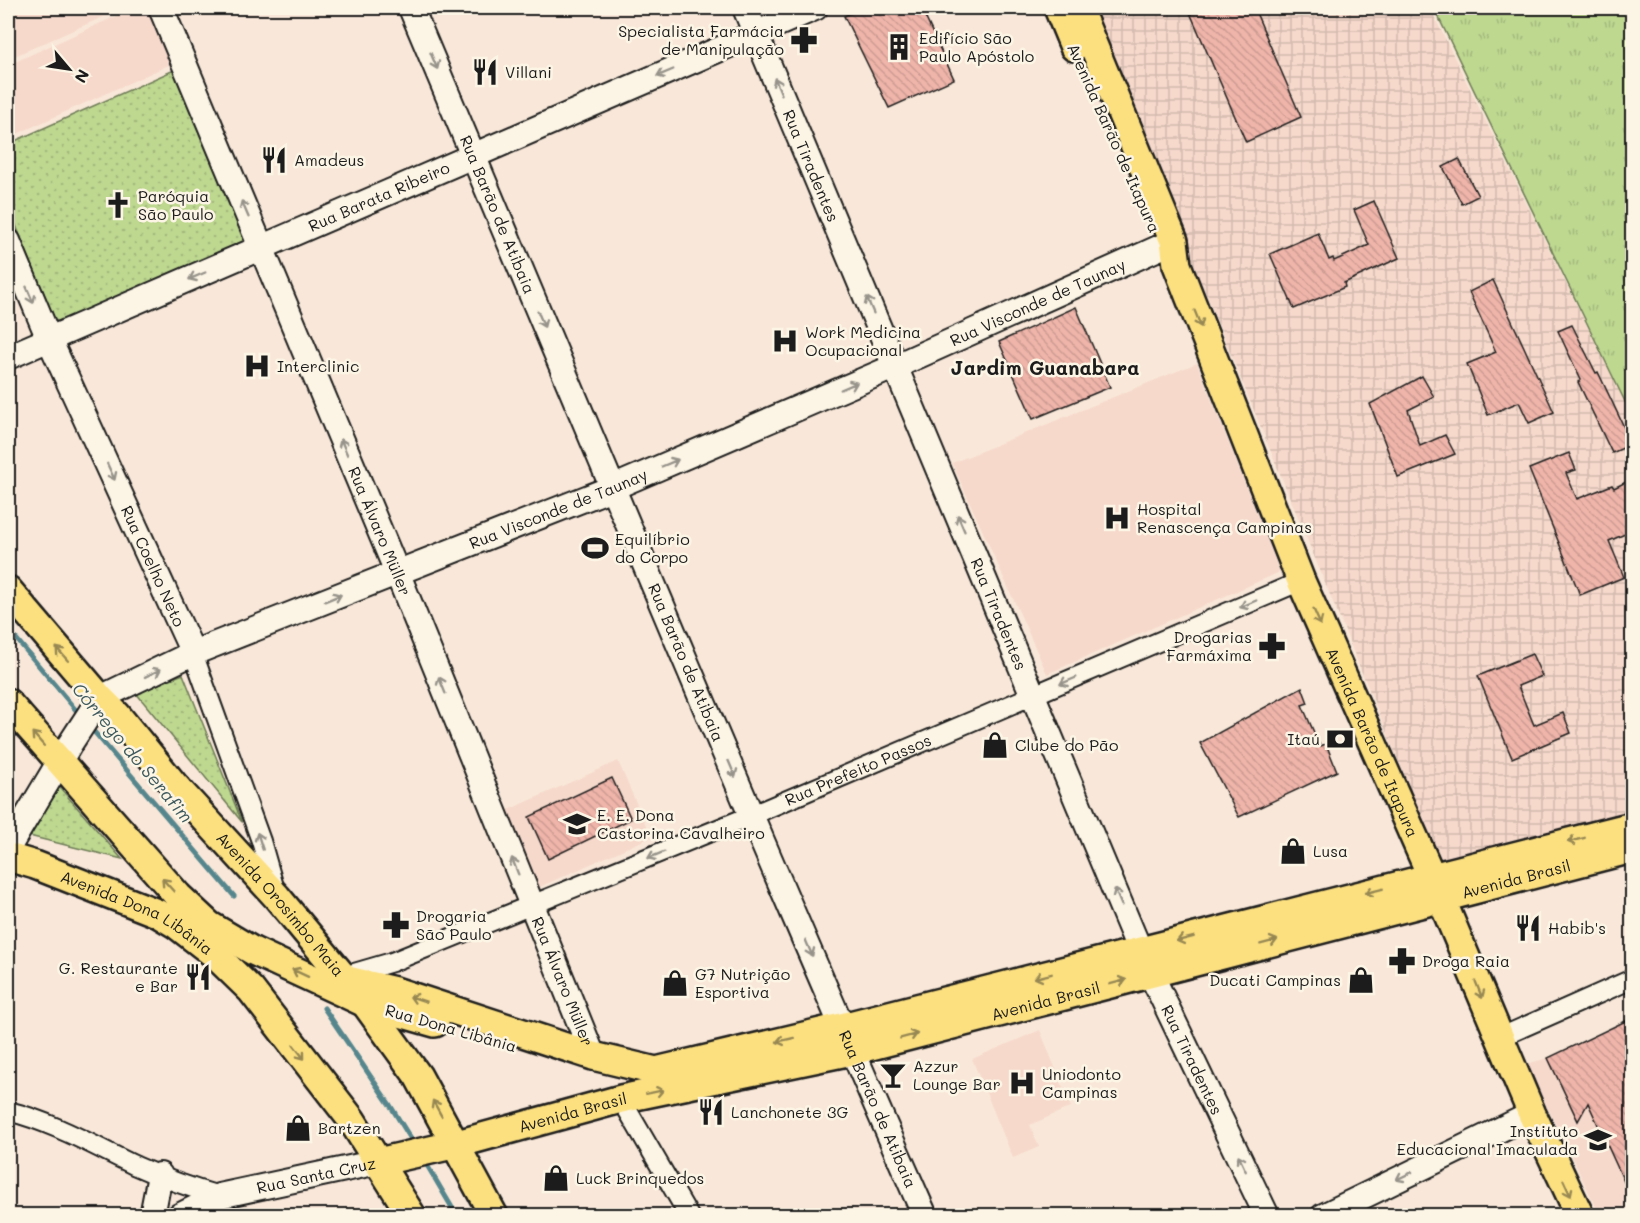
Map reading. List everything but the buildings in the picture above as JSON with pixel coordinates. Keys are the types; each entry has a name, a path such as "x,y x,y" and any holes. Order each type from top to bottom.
{"main road":[{"name":"Avenida Barão de Itapura","path":"1058,8 1152,227 1171,251"},
{"name":"Avenida Barão de Itapura","path":"1078,8 1301,581 1436,887 1532,1114 1580,1215"},
{"name":"Avenida Orosimbo Maia","path":"8,590 96,706 117,715 176,786 277,897 365,1003 418,1076 449,1145 494,1215"},
{"path":"8,703 65,753"},
{"name":"Rua Dona Libânia","path":"65,753 178,896 209,925 253,951 365,1003 497,1040 566,1064 605,1074 627,1076 656,1071"},
{"name":"Avenida Brasil","path":"449,1145 847,1039 1436,887 1632,826"},
{"name":"Avenida Brasil","path":"1436,887 1632,849"},
{"name":"Avenida Dona Libânia","path":"8,857 35,865 157,913 197,939 244,983"},
{"path":"8,877 38,884 157,927 186,943 244,983 386,1160 412,1215"},
{"name":"Rua Dona Libânia","path":"345,978 395,991 593,1056"},
{"name":"Avenida Brasil","path":"593,1056 656,1071 847,1039"},
{"name":"Rua Santa Cruz","path":"386,1160 449,1145"}],"street":[{"name":"Rua Álvaro Müller","path":"161,8 397,572 593,1056"},
{"name":"Rua Barão de Atibaia","path":"411,8 612,488 847,1039 925,1215"},
{"name":"Rua Tiradentes","path":"745,8 1146,962 1267,1215"},
{"name":"Rua Barata Ribeiro","path":"8,357 815,8"},
{"name":"Rua Coelho Neto","path":"8,241 50,339 194,652 261,841 277,897"},
{"name":"Rua Visconde de Taunay","path":"96,706 194,652 612,488 1171,251"},
{"name":"Rua Prefeito Passos","path":"345,978 392,962 752,815 1301,581"},
{"path":"8,848 96,706"},
{"path":"1499,1038 1632,979"},
{"path":"621,1100 689,1215"},
{"path":"8,1111 26,1115 160,1175 219,1196"},
{"path":"1323,1215 1532,1114"},
{"name":"Rua Santa Cruz","path":"179,1215 219,1196 386,1160"},
{"path":"152,1215 160,1175"}],"shaded area":[{"path":"8,8 123,8 8,59"},
{"path":"134,8 146,8 171,64 8,138 8,65"},
{"path":"1088,8 1430,8 1632,417 1632,811 1440,862"},
{"name":"Hospital Renascença Campinas","path":"1197,363 1280,572 1047,674 952,463"},
{"name":"E. E. Dona Castorina Cavalheiro","path":"618,761 651,837 535,889 504,812"},
{"name":"Instituto Educacional Imaculada","path":"1632,1018 1632,1215 1600,1215 1526,1064 1548,1058"},
{"name":"Uniodonto Campinas","path":"1040,1030 1071,1107 1030,1125 1039,1147 1013,1158 972,1059"}],"green space":[{"path":"1434,8 1632,8 1632,416"},
{"path":"174,70 246,242 58,328 8,206 8,144"},
{"path":"183,674 242,822 136,693"},
{"path":"55,782 122,859 25,835"}],"waterway":[{"name":"Córrego do Serafim","path":"8,629 80,715"},
{"name":"Córrego do Serafim","path":"90,727 234,896"},
{"name":"Córrego do Serafim","path":"324,1008 414,1144"},
{"name":"Córrego do Serafim","path":"424,1160 457,1216"}],"place":[{"name":"Specialista Farmácia de Manipulação","path":"804,40"},
{"name":"Edifício São Paulo Apóstolo","path":"899,47"},
{"name":"Villani","path":"485,72"},
{"name":"Amadeus","path":"274,160"},
{"name":"Paróquia São Paulo","path":"118,205"},
{"name":"Work Medicina Ocupacional","path":"785,341"},
{"name":"Interclinic","path":"257,366"},
{"name":"Hospital Renascença Campinas","path":"1117,518"},
{"name":"Equilíbrio do Corpo","path":"595,548"},
{"name":"Drogarias Farmáxima","path":"1272,646"},
{"name":"Itaú","path":"1340,739"},
{"name":"Clube do Pão","path":"995,745"},
{"name":"E. E. Dona Castorina Cavalheiro","path":"577,824"},
{"name":"Lusa","path":"1293,851"},
{"name":"Drogaria São Paulo","path":"396,925"},
{"name":"Habib's","path":"1528,928"},
{"name":"Droga Raia","path":"1402,961"},
{"name":"G. Restaurante e Bar","path":"198,977"},
{"name":"Ducati Campinas","path":"1361,980"},
{"name":"G7 Nutrição Esportiva","path":"675,983"},
{"name":"Azzur Lounge Bar","path":"893,1075"},
{"name":"Uniodonto Campinas","path":"1022,1083"},
{"name":"Lanchonete 3G","path":"711,1112"},
{"name":"Bartzen","path":"298,1128"},
{"name":"Instituto Educacional Imaculada","path":"1598,1140"},
{"name":"Luck Brinquedos","path":"556,1178"}],"district":[{"name":"Jardim Guanabara","path":"1045,368"}]}
